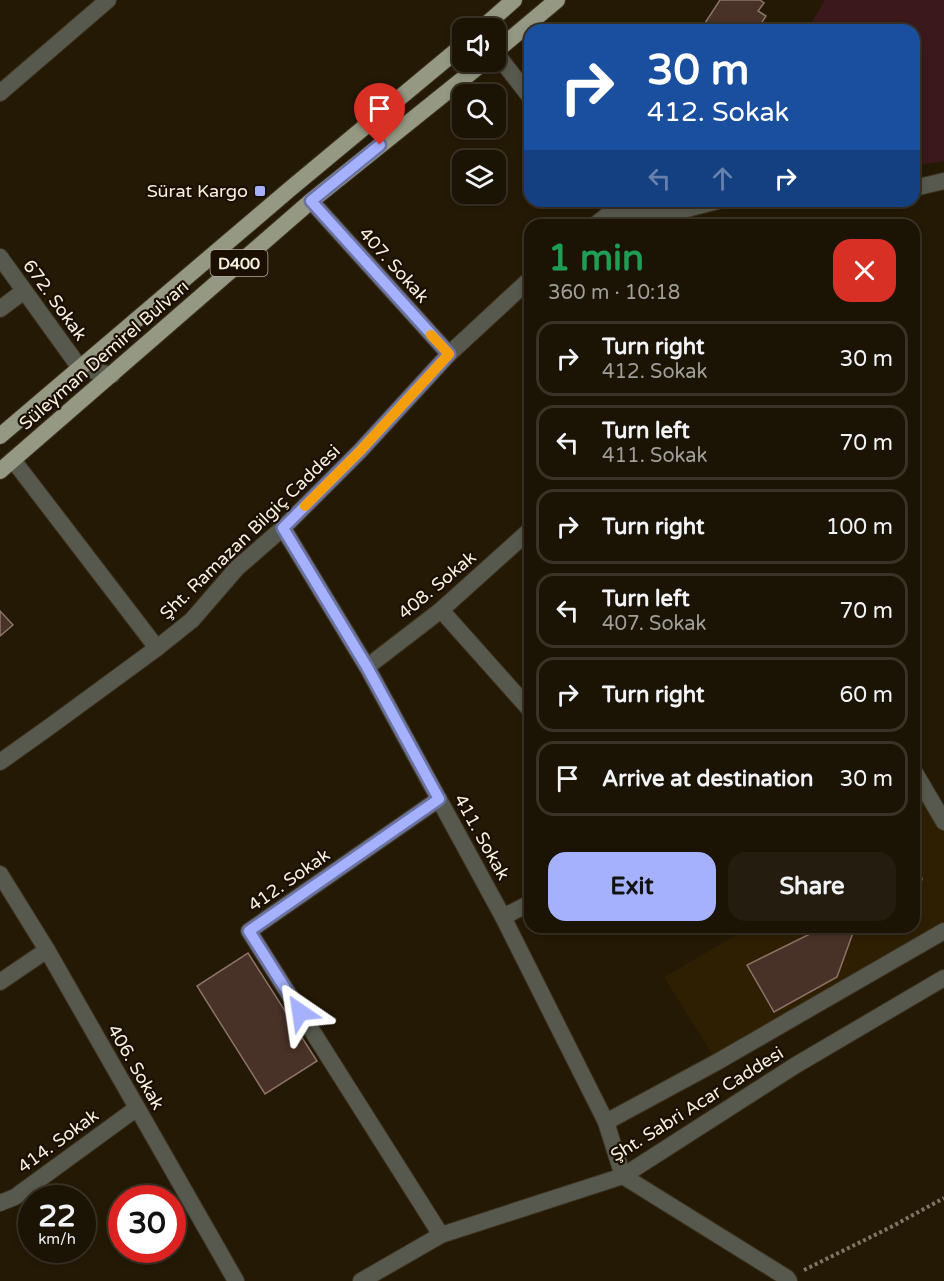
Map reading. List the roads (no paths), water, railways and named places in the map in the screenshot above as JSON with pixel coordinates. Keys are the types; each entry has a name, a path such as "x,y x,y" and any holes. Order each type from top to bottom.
{"main road":[{"path":"493,18 514,0"},
{"path":"528,24 557,0"},
{"path":"506,43 524,28"},
{"name":"Süleyman Demirel Bulvarı","path":"0,436 452,54"},
{"name":"Süleyman Demirel Bulvarı","path":"7,465 311,201 472,72"}],"street":[{"path":"0,93 108,0"},
{"path":"506,66 524,89"},
{"path":"920,187 944,181"},
{"name":"407. Sokak","path":"311,201 449,354"},
{"path":"601,219 610,207"},
{"path":"624,207 667,214 694,207"},
{"name":"672. Sokak","path":"0,257 80,368 112,375"},
{"name":"Şht. Ramazan Bilgiç Caddesi","path":"0,762 192,620 237,568 283,528 360,451 449,354 524,285"},
{"path":"0,309 24,291"},
{"path":"7,465 157,648"},
{"name":"411. Sokak","path":"283,528 367,667 503,917 606,1122 623,1176"},
{"name":"408. Sokak","path":"367,667 441,610 524,535"},
{"path":"441,610 524,703"},
{"path":"920,781 944,822"},
{"name":"412. Sokak","path":"439,799 249,931 441,1235"},
{"name":"406. Sokak","path":"0,874 47,951 237,1281"},
{"path":"503,917 524,906"},
{"path":"606,1122 702,1070 944,931"},
{"path":"0,982 47,951"},
{"name":"Şht. Sabri Acar Caddesi","path":"361,1281 441,1235 623,1176 796,1065 944,978"},
{"name":"414. Sokak","path":"0,1203 15,1197 137,1108"},
{"path":"623,1176 788,1280"}],"place":[{"name":"Sürat Kargo","path":"260,191"}]}
